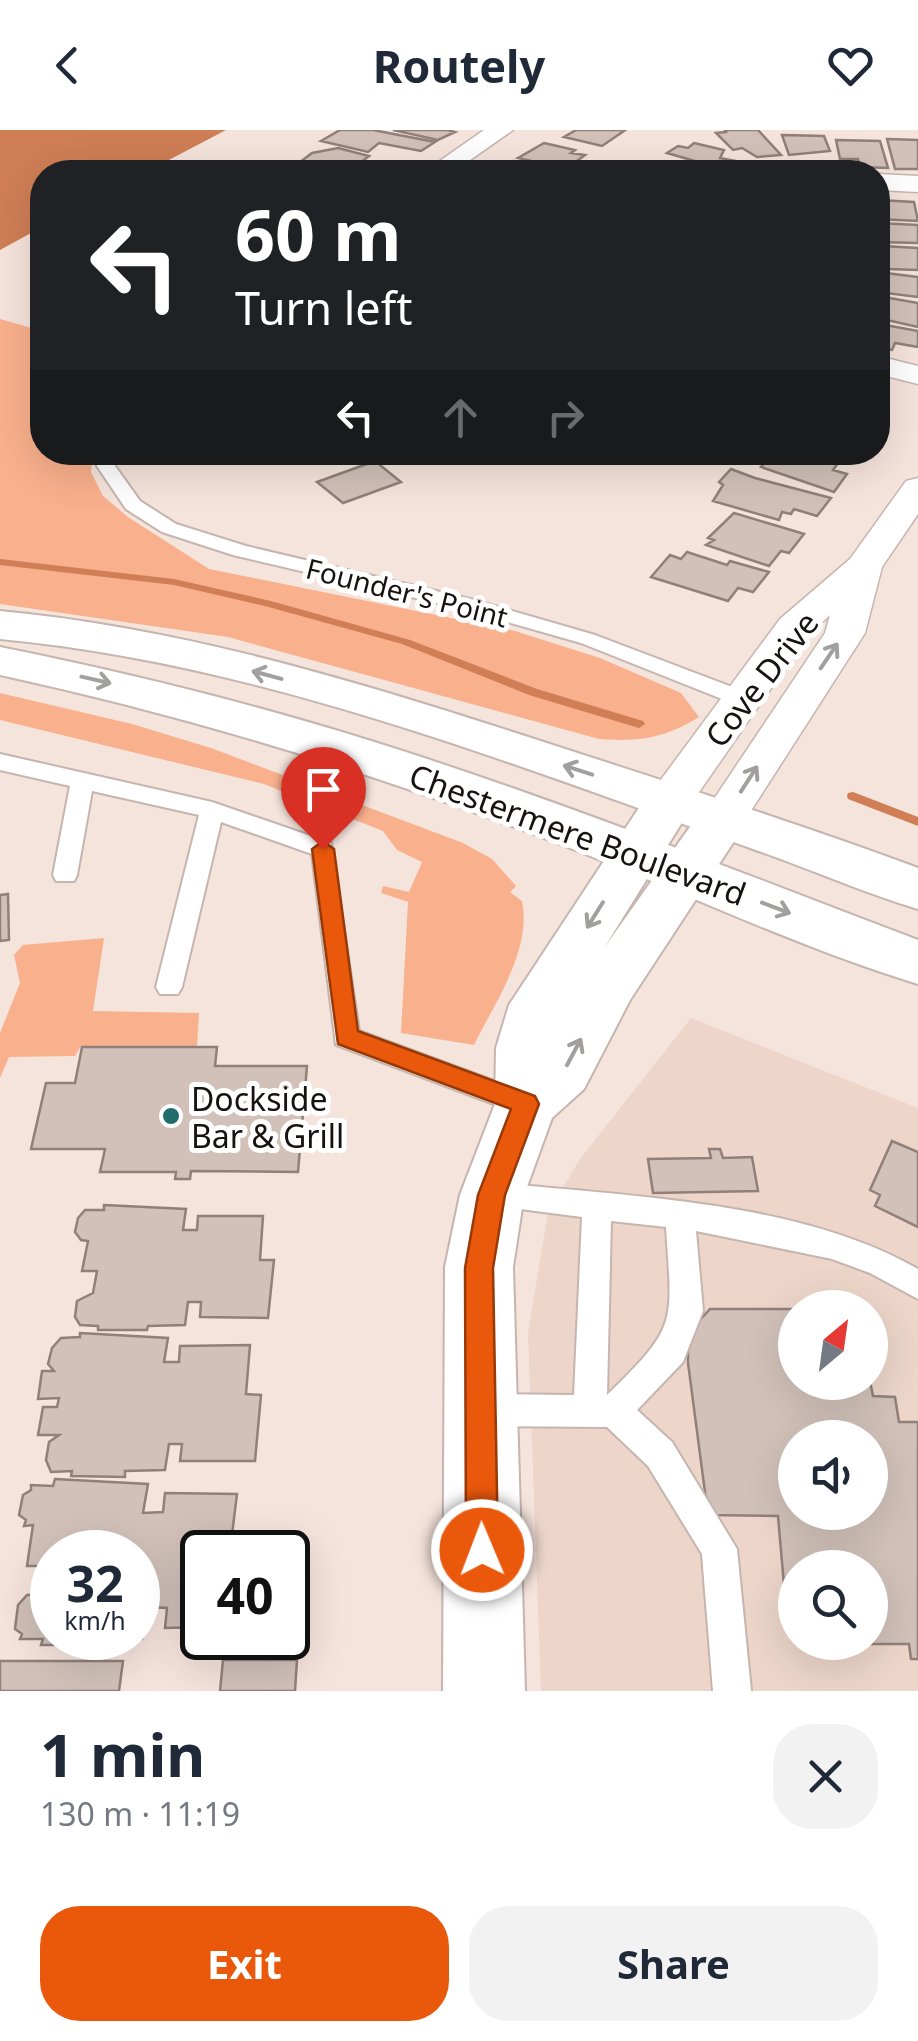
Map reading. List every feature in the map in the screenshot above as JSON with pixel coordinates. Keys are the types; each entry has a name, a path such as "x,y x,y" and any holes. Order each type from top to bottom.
{"main road":[{"name":"Chestermere Boulevard","path":"0,625 91,636 244,668 398,711 670,800 918,888"},
{"name":"Chestermere Boulevard","path":"0,661 177,699 298,733 634,854 918,963"},
{"path":"484,1691 479,1268 492,1195 526,1104 526,1048 538,1005 670,800"},
{"path":"526,1104 563,1072 608,988 722,820"}],"street":[{"path":"455,160 502,130"},
{"path":"890,183 918,184"},
{"path":"890,368 918,376"},
{"name":"Cove Drive","path":"670,800 794,626 864,566 918,488"},
{"name":"Cove Drive","path":"722,820 844,633 864,566"}],"lane":[{"name":"Founder's Point","path":"106,465 133,504 170,528 240,551 467,604 588,639 740,698"},
{"path":"0,762 212,810 323,849 346,1037 526,1104"},
{"path":"65,875 83,779"},
{"path":"169,987 212,810"},
{"path":"492,1195 752,1228 838,1248 918,1284"},
{"path":"596,1208 602,1409"},
{"path":"602,1409 672,1351 687,1311 680,1219"},
{"path":"480,1410 602,1409 660,1454 718,1548 732,1691"}],"shaded area":[{"path":"0,130 226,130 169,160 30,160 30,234 0,250"},
{"path":"0,319 30,328 30,465 92,465 91,472 103,496 128,517 209,569 515,631 600,658 681,693 699,717 652,737 599,739 228,637 0,604"},
{"path":"0,693 132,724 211,748 463,843 492,859 516,886 510,892 522,901 524,919 510,975 474,1045 401,1033 408,902 381,893 383,886 409,892 422,862 397,850 383,831 264,784 0,720"},
{"path":"104,938 93,1011 199,1013 197,1046 81,1046 75,1056 9,1057 0,1078 0,1033 20,983 14,955 23,945"},
{"path":"691,1018 918,1108 918,1691 541,1691 528,1333 548,1213 580,1159"}],"building":[{"path":"340,130 373,130 435,142 421,151 379,143 368,152 321,141"},
{"path":"393,130 447,130 455,132 438,140"},
{"path":"576,130 624,131 602,146 564,137"},
{"path":"758,130 781,155 757,157 742,148 733,150 716,133"},
{"path":"782,135 824,136 830,151 789,155"},
{"path":"887,139 918,140 918,169 895,169"},
{"path":"836,140 880,141 886,160 858,160 840,159"},
{"path":"544,143 585,155 578,160 518,158"},
{"path":"694,143 724,150 720,158 731,160 691,160 667,153 678,146 688,148"},
{"path":"338,148 369,156 364,160 303,160 312,153"},
{"path":"890,201 914,202 918,221 890,220"},
{"path":"890,224 918,225 918,243 890,242"},
{"path":"890,246 918,248 918,270 890,269"},
{"path":"890,274 918,277 918,297 890,294"},
{"path":"890,298 918,303 918,327 890,321"},
{"path":"890,326 918,331 918,347 895,343 892,350"},
{"path":"364,465 380,465 401,482 343,503 317,482"},
{"path":"837,465 833,470 847,474 834,492 761,467"},
{"path":"731,469 831,498 817,516 794,509 791,514 782,512 779,520 713,501 723,485 719,482"},
{"path":"734,513 804,534 789,553 781,551 769,566 706,545 714,540 708,538"},
{"path":"687,552 727,565 730,561 769,572 753,592 738,588 728,601 651,577 670,555 681,559"},
{"path":"8,894 9,940 0,941 0,895"},
{"name":"Dockside Bar & Grill","path":"82,1047 217,1047 215,1066 307,1066 298,1172 191,1171 190,1179 175,1179 176,1172 100,1172 105,1149 31,1149 46,1083 75,1083"},
{"path":"892,1141 918,1152 918,1227 875,1206 880,1195 870,1190"},
{"path":"709,1149 720,1149 723,1158 752,1157 758,1191 653,1193 648,1159 711,1158"},
{"path":"104,1205 186,1209 183,1230 197,1230 198,1216 263,1216 260,1260 274,1260 268,1318 200,1317 201,1302 188,1302 185,1325 98,1330 98,1326 80,1325 75,1317 77,1301 93,1293 97,1271 82,1271 88,1241 81,1240 75,1232 78,1218 85,1210 104,1210"},
{"path":"710,1309 778,1309 778,1400 895,1397 899,1422 918,1422 918,1659 911,1659 909,1644 888,1644 888,1550 781,1550 779,1530 888,1530 888,1420 778,1420 778,1516 708,1515 688,1363 688,1333"},
{"path":"80,1333 168,1338 164,1362 179,1362 180,1346 250,1345 246,1394 261,1395 255,1461 180,1461 182,1444 169,1444 165,1470 125,1471 125,1477 51,1472 46,1460 49,1442 59,1435 38,1435 43,1407 57,1407 59,1398 38,1399 42,1371 54,1371 48,1364 52,1348 61,1338 80,1337"},
{"path":"55,1479 148,1484 143,1513 163,1512 165,1493 237,1494 233,1530 180,1530 180,1628 165,1628 167,1608 160,1608 160,1530 32,1530 33,1525 24,1526 26,1520 19,1515 23,1495 31,1490 31,1485 53,1486"},
{"path":"30,1595 30,1639 20,1639 22,1634 15,1629 18,1605"},
{"path":"223,1660 297,1660 295,1691 220,1691"},
{"path":"0,1661 123,1661 119,1691 0,1691"}],"waterway":[{"path":"0,562 174,582 267,603 406,642 533,692 639,724"},
{"path":"853,796 918,822"}],"place":[{"name":"Dockside Bar & Grill","path":"171,1116"}],"route":[{"path":"323,849 346,1037 526,1104 492,1195 479,1268 482,1550"}]}
